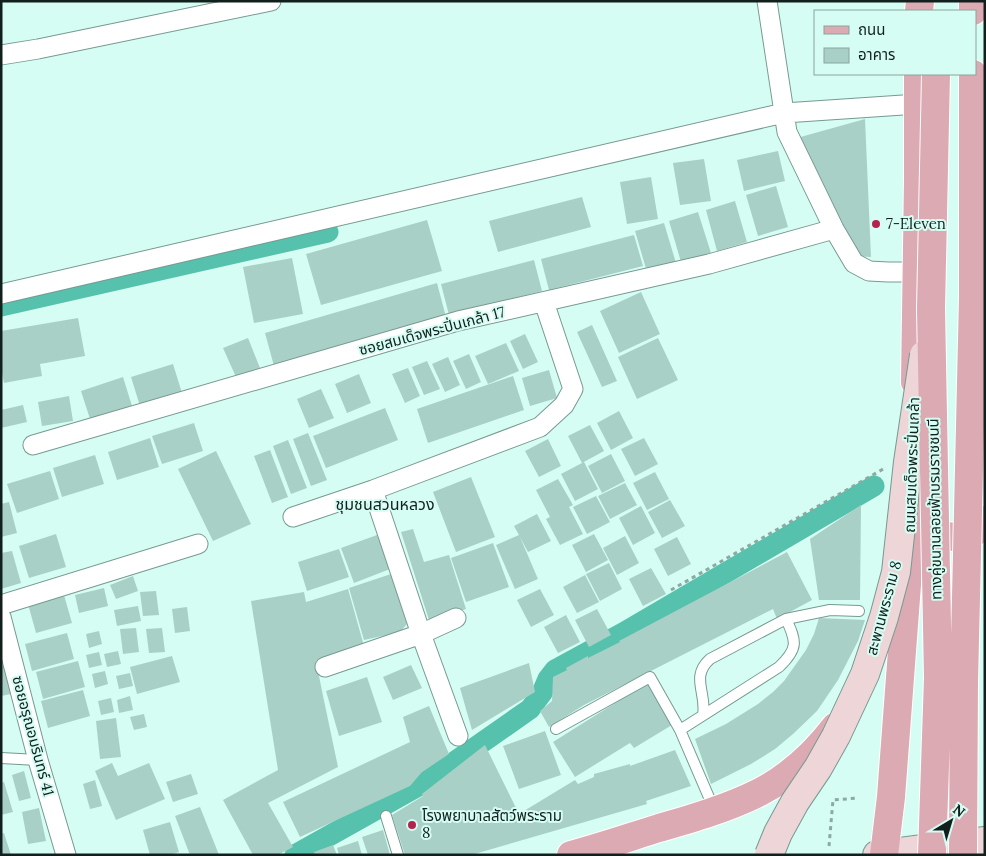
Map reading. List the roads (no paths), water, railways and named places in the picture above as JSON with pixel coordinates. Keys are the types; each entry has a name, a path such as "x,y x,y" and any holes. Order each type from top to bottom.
{"main road":[{"name":"ถนนสมเด็จพระปิ่นเกล้า","path":"882,854 891,797 913,498 918,75"},
{"name":"ทางคู่ขนานลอยฟ้าบรมราชชนนี","path":"932,855 938,678 931,309 936,75"},
{"name":"ทางคู่ขนานลอยฟ้าบรมราชชนนี","path":"963,855 964,683 972,297 973,75"},
{"path":"972,297 985,424"},
{"name":"สะพานพระราม 8","path":"769,855 795,802 818,768 836,736 865,674 884,618 896,572 908,462 931,309"},
{"path":"913,498 921,516 932,532 952,537 975,532 985,520"},
{"path":"572,855 715,811 760,791 782,778 801,764 828,736 867,686 905,618"},
{"path":"882,854 985,841"}],"street":[{"path":"1,55 38,50 271,1"},
{"path":"767,1 787,132 834,228 854,263 869,271 917,272"},
{"path":"1,294 784,113 918,104"},
{"name":"ซอยสมเด็จพระปิ่นเกล้า 17","path":"33,445 458,321 709,264 834,228"},
{"path":"293,517 373,490 540,427 564,405 573,389 544,302"},
{"path":"373,490 421,634 458,736"},
{"path":"1,605 198,544"},
{"name":"ซอยอรุณอมรินทร์ 41","path":"1,617 38,760 66,855"},
{"path":"325,668 421,634 456,618"}],"lane":[{"path":"703,715 701,670 710,659 786,619 830,610 859,611"},
{"path":"680,730 779,668 794,648 794,637 786,619"},
{"path":"556,729 650,677 680,730 715,811"},
{"path":"1,758 38,760"},
{"path":"386,816 398,855"}],"waterway":[{"path":"1,306 328,232"},
{"path":"295,855 427,781 530,709 555,670 623,633 874,486"}],"place":[{"name":"7-Eleven","path":"876,224"},
{"name":"โรงพยาบาลสัตว์พระราม 8","path":"412,825"}],"district":[{"name":"ชุมชนสวนหลวง","path":"385,504"}]}
